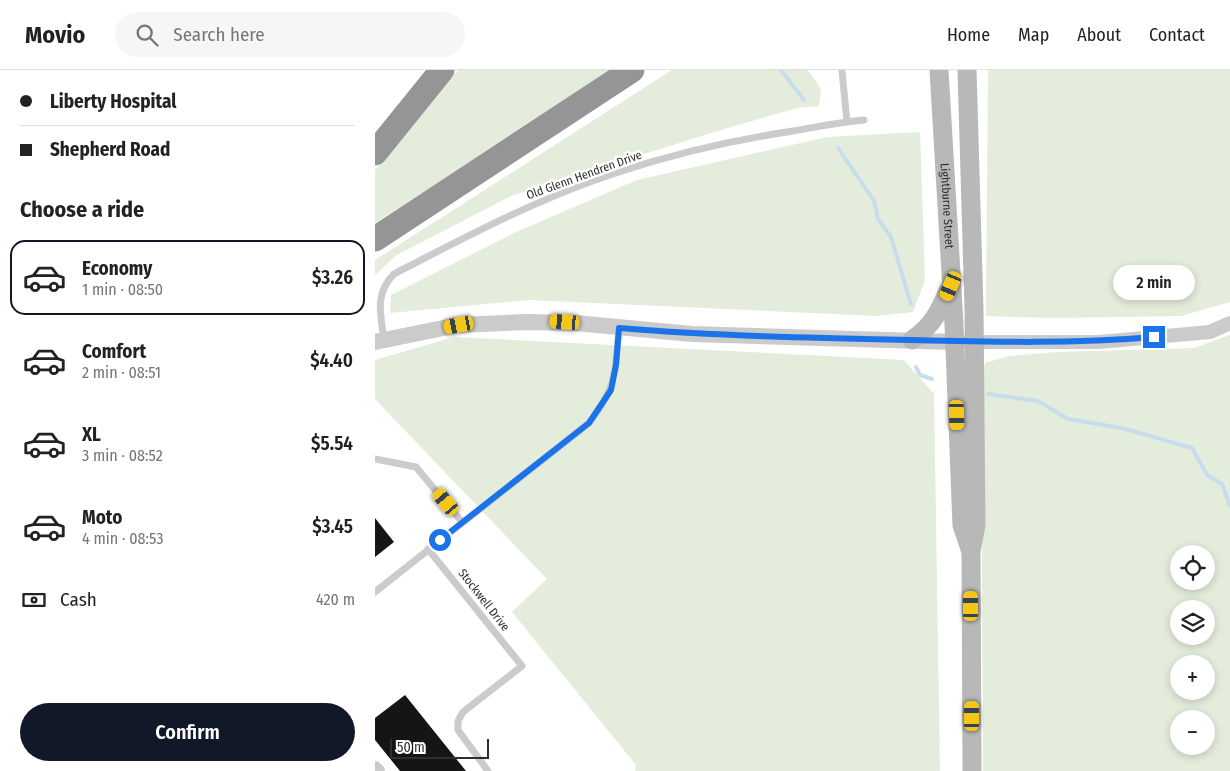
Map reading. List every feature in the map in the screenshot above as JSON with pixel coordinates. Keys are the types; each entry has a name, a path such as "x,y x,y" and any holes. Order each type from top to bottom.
{"highway":[{"path":"375,153 443,70"},
{"path":"375,240 632,70"}],"main road":[{"name":"Lightburne Street","path":"939,70 955,342 962,525 971,551"},
{"name":"Lightburne Street","path":"967,70 974,342 976,525 971,551 973,771"},
{"path":"913,340 928,328 940,312 951,286"}],"street":[{"path":"380,340 459,325 554,322 692,334 776,338 955,342 1099,342 1210,332 1230,323"}],"lane":[{"path":"843,70 847,122"},
{"name":"Old Glenn Hendren Drive","path":"380,340 379,294 386,281 394,274 470,234 544,201 618,172 685,153 757,136 864,120"},
{"path":"375,592 589,423 611,390 616,365 619,328"},
{"path":"375,459 416,467 462,522"},
{"name":"Stockwell Drive","path":"428,550 522,666 463,712 458,721 458,730 488,771"}],"green space":[{"path":"458,70 614,70 375,223 375,170"},
{"path":"672,70 808,70 821,89 819,106 797,108 714,132 511,196 395,256 375,275 375,260"},
{"path":"988,70 1230,70 1230,302 1181,316 1054,318 986,316"},
{"path":"920,132 925,280 913,312 877,316 529,300 390,313 391,295 516,232 637,180 827,137"},
{"path":"1230,335 1230,771 983,771 981,386 985,363 1009,356 1056,352 1194,348"},
{"path":"454,337 904,360 934,394 940,771 635,771 636,765 512,612 547,579 375,399 375,360"}],"building":[{"path":"375,518 394,542 375,557"},
{"path":"405,695 466,771 400,771 375,740 375,718"}],"waterway":[{"path":"781,70 804,100"},
{"path":"838,148 874,201 878,219 891,237 911,304"},
{"path":"916,367 920,375 932,379"},
{"path":"988,394 1038,401 1068,419 1122,428 1192,448 1207,475 1222,484 1230,506"}],"route":[{"path":"440,540 589,423 605,402 611,390 616,365 619,328 692,334 785,338 955,342 1099,342 1154,337"}]}
